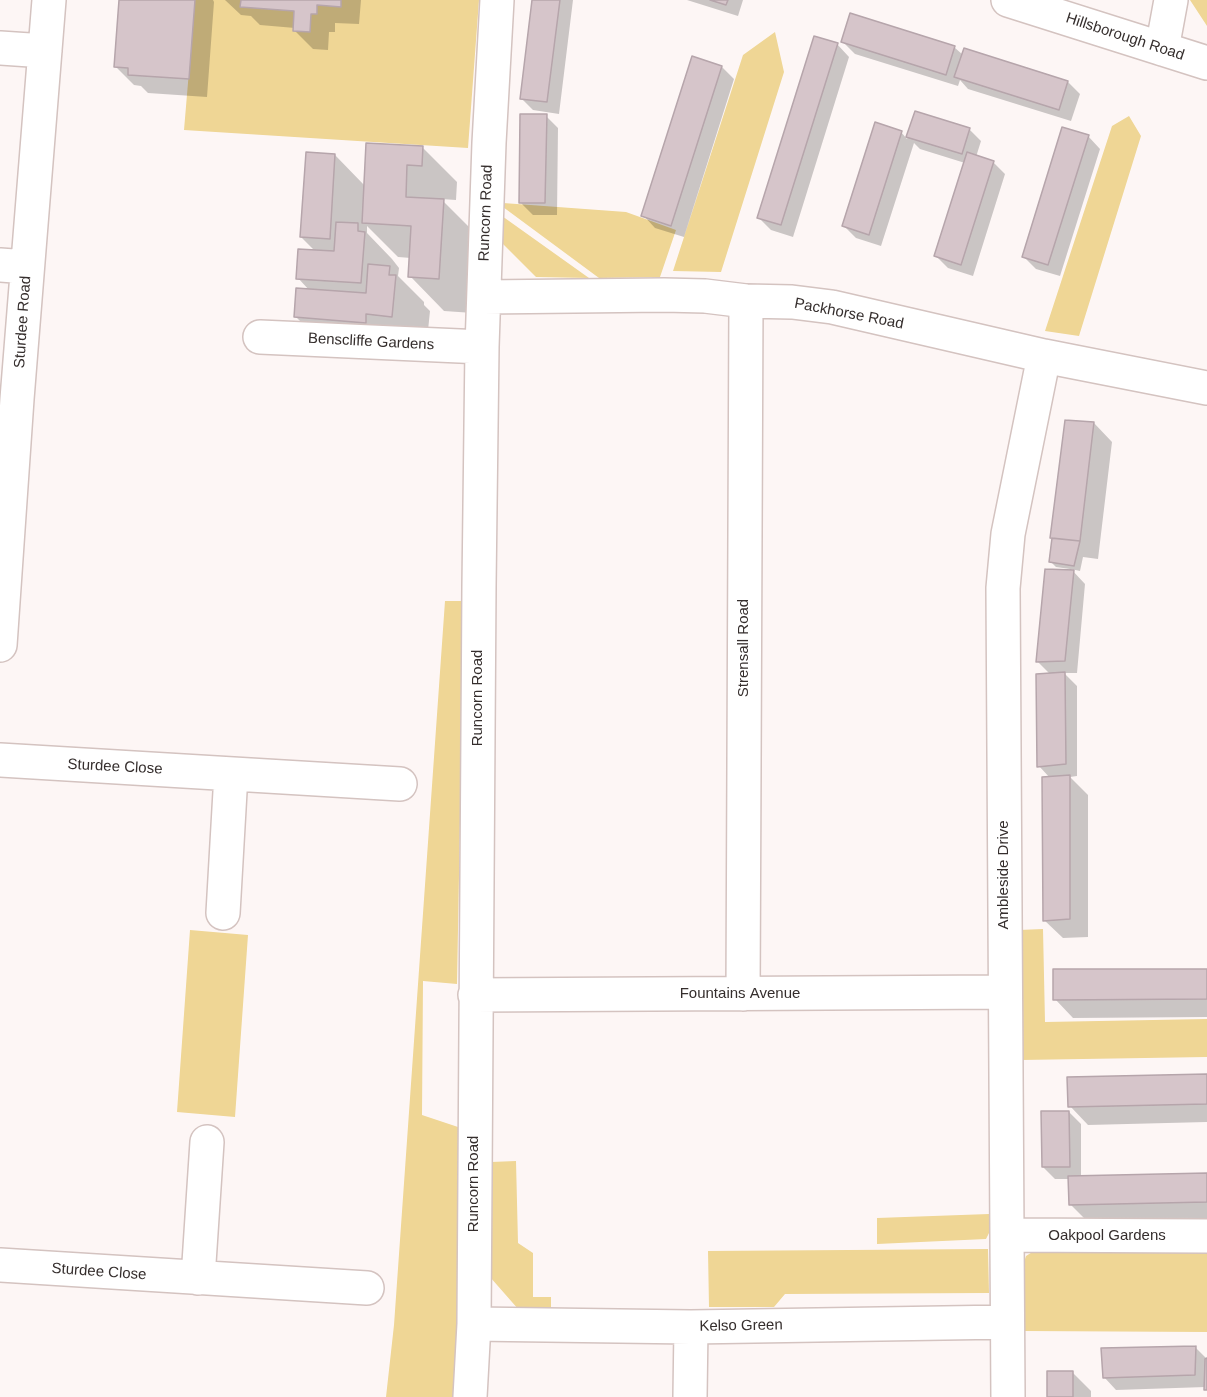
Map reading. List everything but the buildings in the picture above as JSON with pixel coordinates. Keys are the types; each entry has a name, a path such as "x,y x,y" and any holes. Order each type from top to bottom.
{"street":[{"name":"Sturdee Road","path":"0,645 14,266 45,51 48,0"},
{"name":"Runcorn Road","path":"470,1397 474,1324 482,347 489,143 497,0"},
{"name":"Hillsborough Road","path":"1008,0 1207,63"},
{"path":"1162,49 1172,0"},
{"path":"0,48 45,51"},
{"name":"Packhorse Road","path":"484,297 705,296 832,307 1044,356 1207,388"},
{"name":"Strensall Road","path":"743,994 746,301"},
{"name":"Benscliffe Gardens","path":"260,337 482,347"},
{"name":"Ambleside Drive","path":"1008,1397 1003,588 1008,534 1044,356"},
{"name":"Sturdee Close","path":"0,760 400,784"},
{"path":"223,913 231,774"},
{"name":"Fountains Avenue","path":"475,995 1005,992"},
{"path":"198,1278 207,1142"},
{"name":"Oakpool Gardens","path":"1007,1235 1207,1236"},
{"name":"Sturdee Close","path":"0,1265 367,1288"},
{"name":"Kelso Green","path":"474,1324 691,1327 1007,1322"},
{"path":"690,1397 691,1327"}],"shaded area":[{"path":"195,0 241,0 241,7 294,11 293,31 309,32 311,14 317,14 317,5 341,6 341,0 479,0 468,148 184,130"},
{"path":"1190,0 1207,0 1207,26"},
{"path":"775,32 784,72 721,272 673,271 743,55"},
{"path":"1129,116 1141,136 1079,336 1045,331 1112,126"},
{"path":"503,203 626,212 676,230 660,277 599,278 503,207"},
{"path":"502,216 589,278 536,277 501,242"},
{"path":"445,601 464,601 457,984 423,981 422,1115 458,1127 457,1354 454,1397 386,1397 394,1325"},
{"path":"1043,929 1045,1022 1207,1019 1207,1057 1021,1060 1019,930"},
{"path":"190,930 248,935 235,1117 177,1112"},
{"path":"516,1161 518,1243 533,1253 533,1297 551,1297 551,1310 519,1310 490,1277 491,1162"},
{"path":"989,1214 989,1233 986,1239 877,1244 877,1218"},
{"path":"1207,1247 1207,1332 1023,1331 1023,1265 1026,1256 1034,1251"},
{"path":"988,1249 989,1293 785,1294 774,1307 709,1307 708,1251"}]}
